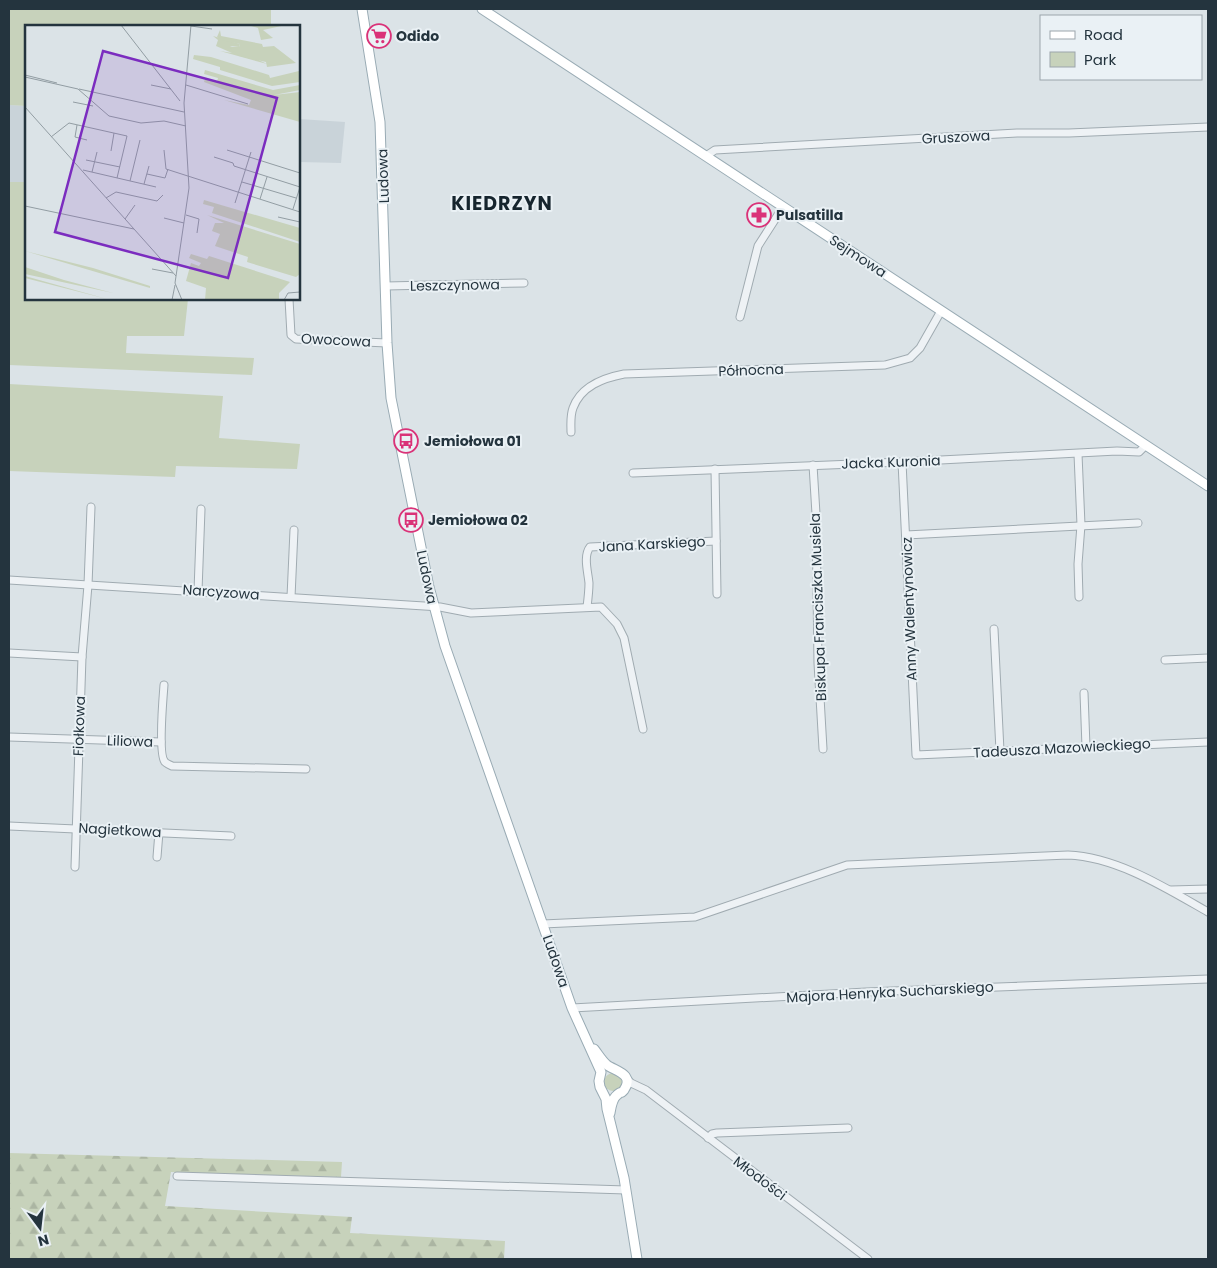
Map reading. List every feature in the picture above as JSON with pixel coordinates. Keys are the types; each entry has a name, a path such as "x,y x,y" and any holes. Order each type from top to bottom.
{"main road":[{"name":"Ludowa","path":"362,9 380,122 391,398 434,607 445,646 572,1008 600,1068 600,1087 603,1092 626,1190 637,1259"},
{"name":"Sejmowa","path":"482,9 1208,486"},
{"name":"Ludowa","path":"584,1035 606,1064 621,1071 626,1077"},
{"path":"601,1075 606,1070 614,1068"},
{"path":"609,1117 612,1104 626,1084 626,1077"},
{"path":"603,1092 612,1096 620,1092"}],"street":[{"name":"Gruszowa","path":"706,156 715,150 1017,133 1069,134 1208,127"},
{"path":"740,316 758,246 784,207"},
{"name":"Leszczynowa","path":"386,286 524,283"},
{"name":"Owocowa","path":"289,300 292,335 296,339 388,343"},
{"name":"Północna","path":"571,432 571,415 577,399 593,384 604,379 624,374 886,365 910,358 920,348 941,311"},
{"name":"Jacka Kuronia","path":"633,473 1117,451 1137,452 1146,445"},
{"path":"1078,454 1080,525 1078,564 1080,597"},
{"name":"Anny Walentynowicz","path":"902,462 916,755"},
{"name":"Biskupa Franciszka Musiela","path":"813,465 816,514 818,663 823,749"},
{"path":"715,469 717,594"},
{"name":"Fiołkowa","path":"75,868 78,740 91,507"},
{"path":"198,590 201,509"},
{"path":"906,535 1138,523"},
{"path":"291,597 294,530"},
{"name":"Jana Karskiego","path":"588,607 589,584 586,558 587,549 590,547 716,541"},
{"name":"Narcyzowa","path":"9,580 440,606 471,613 588,607"},
{"path":"588,607 601,607 621,630 643,729"},
{"path":"994,629 1000,751"},
{"path":"9,653 82,657"},
{"path":"1165,660 1208,658"},
{"path":"164,685 161,742 162,756 165,762 172,766 306,769"},
{"path":"1084,693 1086,747"},
{"name":"Liliowa","path":"9,737 161,742"},
{"name":"Tadeusza Mazowieckiego","path":"916,755 1208,742"},
{"name":"Nagietkowa","path":"9,826 231,836"},
{"path":"157,857 159,832"},
{"path":"543,924 691,917 843,866 1076,856 1129,870 1171,890 1208,912"},
{"path":"1171,890 1208,889"},
{"name":"Majora Henryka Sucharskiego","path":"572,1008 866,992 1208,979"},
{"name":"Młodości","path":"626,1077 631,1083 643,1088 868,1259"},
{"name":"Młodości","path":"620,1092 634,1090 653,1096"},
{"path":"708,1138 712,1134 717,1133 848,1128"},
{"path":"177,1176 626,1190"}],"shaded area":[{"path":"9,105 25,106 25,182 9,182"},
{"path":"300,119 345,122 341,163 300,162"}],"green space":[{"path":"9,9 271,9 271,25 25,25 25,106 9,105"},
{"path":"9,182 25,182 25,300 188,300 184,336 127,336 126,353 254,358 252,375 9,365"},
{"path":"9,384 223,396 219,438 300,444 297,469 176,466 175,477 9,471"},
{"path":"613,1073 619,1076 622,1082 619,1088 613,1091 607,1088 604,1082 607,1076"},
{"path":"9,1153 342,1162 341,1177 171,1172 165,1206 352,1217 350,1233 505,1241 504,1259 9,1259"}],"place":[{"name":"Odido","path":"379,36"},
{"name":"Pulsatilla","path":"759,215"},
{"name":"Jemiołowa 01","path":"406,441"},
{"name":"Jemiołowa 02","path":"411,520"}],"district":[{"name":"KIEDRZYN","path":"502,203"}]}
